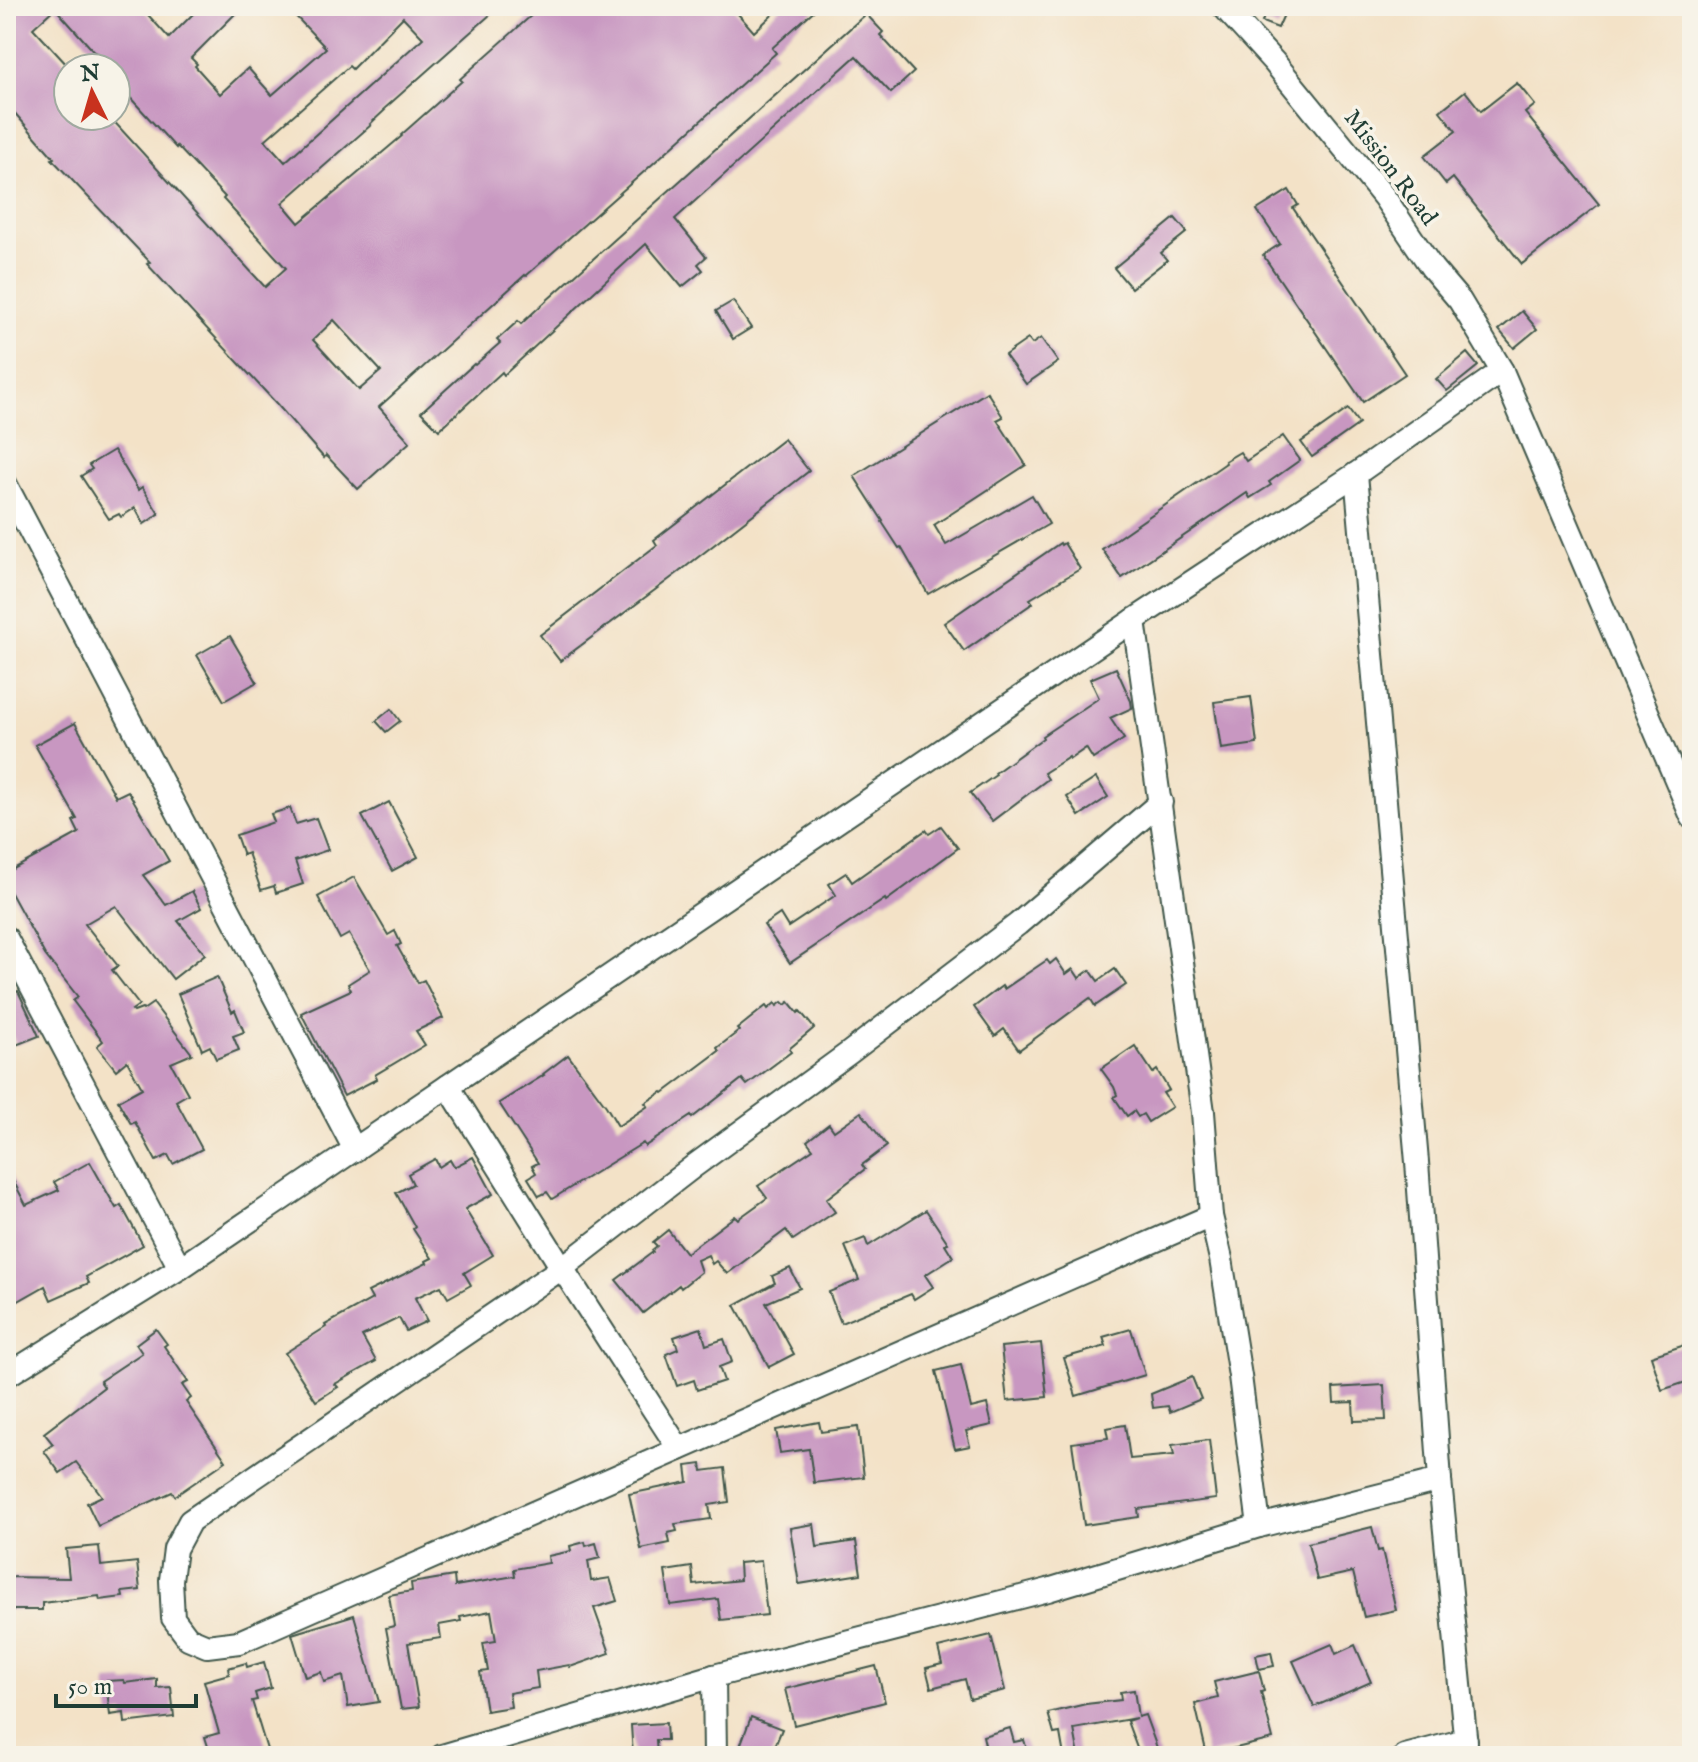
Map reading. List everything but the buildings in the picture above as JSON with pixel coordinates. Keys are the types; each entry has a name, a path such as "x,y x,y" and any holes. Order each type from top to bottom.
{"street":[{"name":"Mission Road","path":"1223,6 1274,62 1384,197 1432,268 1460,301 1502,371 1692,817"},
{"path":"6,1376 180,1268 1134,620 1356,474 1502,371"},
{"path":"1356,474 1417,1162 1440,1480 1466,1748 1405,1756"},
{"path":"6,485 355,1150"},
{"path":"1134,620 1203,1112 1211,1216 1240,1376 1259,1526"},
{"path":"1161,802 1018,924 562,1268 190,1521 175,1549 171,1580 173,1618 188,1638 207,1646 239,1642 1211,1216"},
{"path":"6,938 180,1268"},
{"path":"448,1086 679,1449"},
{"path":"442,1756 714,1676 1048,1590 1259,1526 1440,1480"},
{"path":"714,1676 715,1756"}]}
